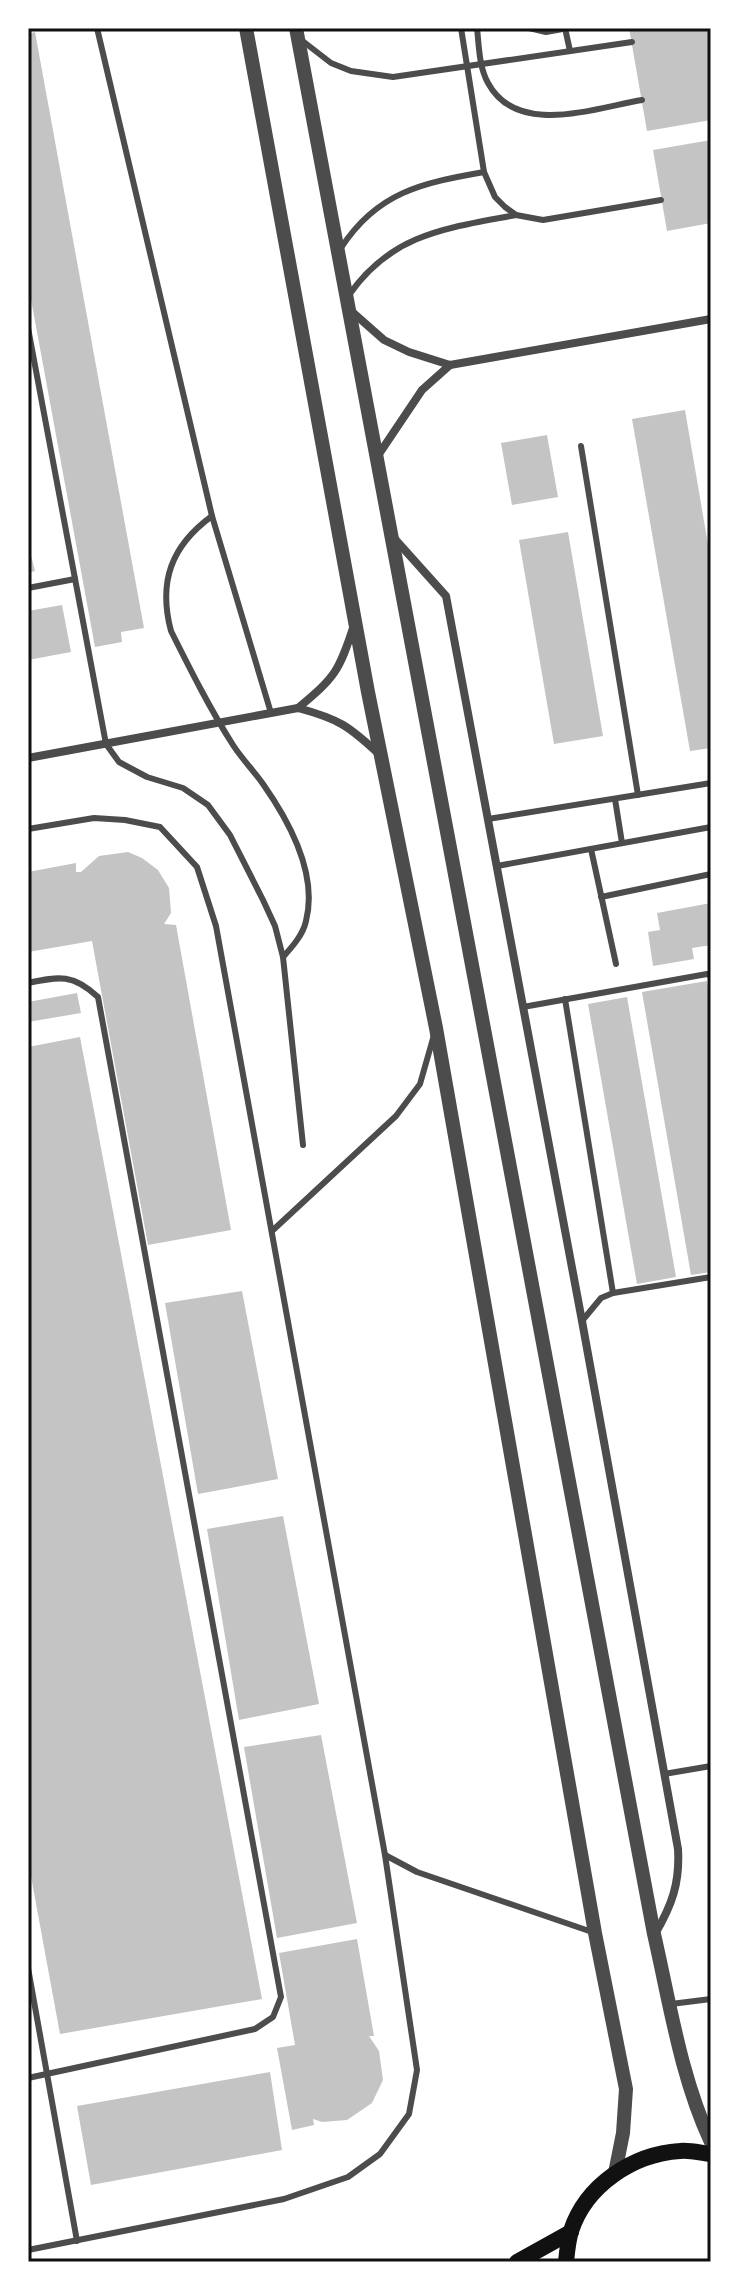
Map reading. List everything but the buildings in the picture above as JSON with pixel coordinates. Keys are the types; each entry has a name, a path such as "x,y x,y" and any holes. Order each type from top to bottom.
{"main road":[{"path":"566,2262 571,2232 581,2209 596,2189 615,2173 647,2157 682,2151 711,2154"},
{"path":"517,2262 571,2232"}],"street":[{"path":"246,28 355,620 436,1028 595,1933 626,2089 623,2133 615,2173"},
{"path":"297,32 654,1934 687,2075 711,2142"},
{"path":"348,304 384,340 450,365 711,319"},
{"path":"377,457 422,390 450,365"},
{"path":"392,536 446,596 497,866 582,1321 679,1870 676,1891 654,1934"},
{"path":"298,708 330,682 342,660 355,620"},
{"path":"28,758 298,708 332,717 350,727 382,757"}],"lane":[{"path":"97,28 212,516 271,713"},
{"path":"461,28 484,172 495,197 516,215"},
{"path":"477,28 481,64 487,82 512,108 529,115 548,116 642,100"},
{"path":"529,28 546,32 566,28 570,51"},
{"path":"297,32 331,63 371,76 418,75 632,42"},
{"path":"339,251 364,219 398,194 427,183 484,172"},
{"path":"348,304 373,266 407,242 446,228 516,215 543,220 661,200"},
{"path":"28,328 106,744 119,762 147,777 183,788 208,805 230,835 263,900 275,926 283,957 303,1145"},
{"path":"581,446 638,795"},
{"path":"212,516 184,541 168,575 165,594 171,631 233,746 264,785 290,829 304,863 308,893 306,922 297,941 283,957"},
{"path":"28,588 75,579"},
{"path":"488,819 711,783"},
{"path":"615,799 622,843"},
{"path":"28,829 94,818 160,827 197,867 216,926 385,1855 417,2070 409,2114 380,2154 348,2177 284,2199 28,2250"},
{"path":"497,866 711,827"},
{"path":"591,849 616,964"},
{"path":"601,897 711,874"},
{"path":"523,1007 707,974 711,976"},
{"path":"28,983 58,977 81,982 98,997 281,1997 273,2017 255,2029 28,2078"},
{"path":"565,999 613,1293"},
{"path":"272,1231 396,1116 420,1084 436,1028"},
{"path":"582,1321 601,1298 613,1293 711,1277"},
{"path":"664,1774 711,1766"},
{"path":"385,1855 417,1872 595,1933"},
{"path":"28,1968 77,2241"},
{"path":"671,2004 711,1999"}]}
